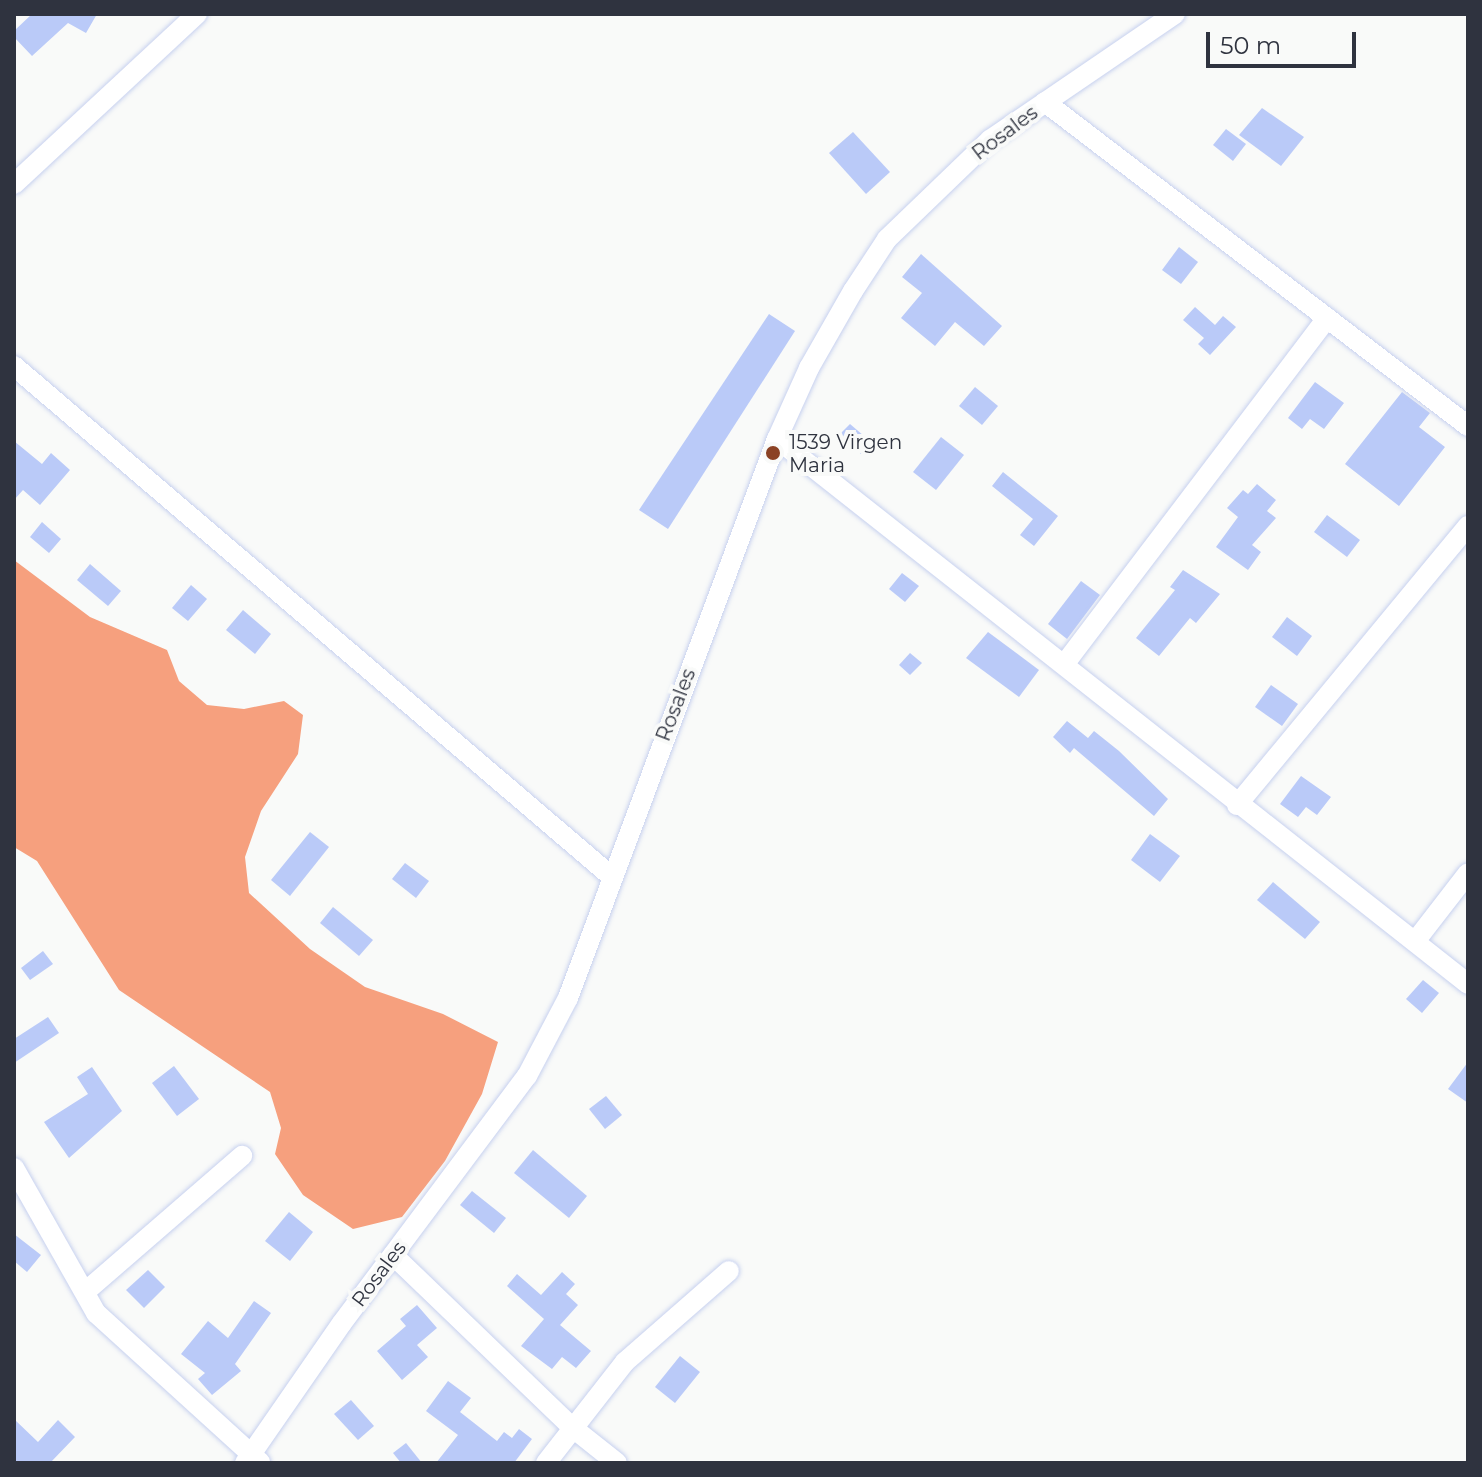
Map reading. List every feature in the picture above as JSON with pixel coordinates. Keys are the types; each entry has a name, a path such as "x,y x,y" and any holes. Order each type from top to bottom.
{"street":[{"path":"14,184 197,14"},
{"name":"Rosales","path":"253,1459 393,1255 527,1076 568,998 777,439 809,368 887,239 990,140 1175,14"},
{"path":"1045,102 1468,426"},
{"path":"1066,662 1327,318"},
{"path":"14,354 18,370 612,877"},
{"path":"777,439 1066,662 1237,805 1417,939 1468,984"},
{"path":"1237,805 1468,526"},
{"path":"1417,939 1468,873"},
{"path":"85,1292 242,1156"},
{"path":"14,1169 96,1313 253,1459"},
{"path":"393,1255 573,1428 617,1463"},
{"path":"546,1463 625,1362 729,1271"}],"shaded area":[{"path":"14,560 90,617 167,650 179,681 207,705 244,709 284,701 303,715 298,754 261,811 245,857 249,893 310,949 365,987 443,1014 498,1042 482,1094 445,1161 402,1217 353,1229 303,1195 275,1154 281,1128 270,1092 119,990 37,861 14,847"}],"building":[{"path":"32,14 97,14 86,33 68,23 32,56 14,37 14,31"},
{"path":"1262,108 1304,137 1281,166 1239,135"},
{"path":"1226,129 1246,144 1233,161 1213,145"},
{"path":"853,132 890,172 866,194 829,153"},
{"path":"1179,247 1198,262 1181,284 1162,270"},
{"path":"921,254 1002,326 984,346 955,322 935,346 901,318 922,293 902,277"},
{"path":"1195,307 1215,325 1223,316 1236,327 1210,355 1198,344 1204,338 1183,320"},
{"path":"769,314 795,331 668,529 639,510"},
{"path":"1315,382 1344,403 1324,429 1310,419 1302,429 1288,418"},
{"path":"975,387 998,406 982,425 959,406"},
{"path":"1402,392 1430,413 1419,427 1445,447 1399,506 1345,464"},
{"path":"850,424 871,442 861,454 839,435"},
{"path":"941,437 964,455 936,490 913,472"},
{"path":"14,441 42,464 51,453 70,470 40,505 23,490 14,500"},
{"path":"1003,472 1058,516 1034,546 1020,535 1033,519 992,486"},
{"path":"1257,484 1276,500 1267,511 1276,518 1252,545 1261,552 1248,570 1216,547 1238,517 1227,508 1243,490 1248,494"},
{"path":"1327,515 1360,540 1347,557 1314,532"},
{"path":"42,522 61,539 49,553 30,537"},
{"path":"90,564 121,591 108,606 77,580"},
{"path":"1183,570 1220,594 1196,623 1190,618 1159,656 1136,638 1175,590 1170,587"},
{"path":"902,573 919,586 905,602 889,589"},
{"path":"1081,581 1100,595 1067,639 1048,624"},
{"path":"191,585 207,599 188,621 172,608"},
{"path":"243,610 271,634 255,654 226,630"},
{"path":"1287,617 1312,636 1297,656 1272,637"},
{"path":"988,632 1039,670 1019,697 966,658"},
{"path":"910,653 922,663 910,675 899,665"},
{"path":"1271,685 1298,704 1282,726 1255,707"},
{"path":"1067,721 1088,738 1094,731 1168,799 1154,816 1074,748 1070,753 1053,737"},
{"path":"1301,776 1331,797 1317,815 1306,807 1298,817 1280,804"},
{"path":"310,832 329,847 290,896 271,880"},
{"path":"1150,834 1180,856 1160,882 1131,860"},
{"path":"405,863 429,881 416,898 392,879"},
{"path":"1273,882 1320,922 1305,939 1257,900"},
{"path":"333,907 373,940 359,956 320,923"},
{"path":"43,951 53,964 30,980 21,968"},
{"path":"1423,980 1439,993 1422,1013 1406,999"},
{"path":"48,1017 59,1033 14,1063 14,1039"},
{"path":"1468,1062 1468,1103 1448,1089"},
{"path":"174,1066 199,1099 177,1116 152,1083"},
{"path":"92,1067 122,1111 69,1158 44,1122 88,1094 77,1077"},
{"path":"606,1096 622,1115 605,1129 589,1109"},
{"path":"533,1150 587,1196 569,1218 514,1173"},
{"path":"472,1191 506,1218 494,1233 460,1205"},
{"path":"289,1212 313,1232 290,1261 265,1241"},
{"path":"14,1234 41,1255 27,1272 14,1261"},
{"path":"148,1270 165,1287 144,1308 126,1290"},
{"path":"562,1272 575,1284 566,1294 578,1305 560,1325 591,1351 576,1368 562,1357 552,1369 521,1346 544,1319 507,1286 517,1274 541,1295"},
{"path":"254,1301 271,1313 235,1364 241,1371 212,1395 198,1379 205,1373 181,1354 208,1321 228,1338"},
{"path":"417,1305 437,1328 417,1345 428,1357 402,1380 377,1351 406,1326 400,1319"},
{"path":"680,1356 700,1372 675,1403 655,1387"},
{"path":"448,1381 471,1398 460,1412 497,1441 504,1432 512,1438 519,1429 532,1439 514,1463 436,1463 458,1435 426,1411"},
{"path":"351,1400 374,1426 358,1440 334,1414"},
{"path":"14,1419 38,1442 58,1420 75,1437 50,1463 14,1463"},
{"path":"406,1443 422,1463 401,1463 393,1453"}],"place":[{"name":"1539 Virgen Maria","path":"773,453"}]}
